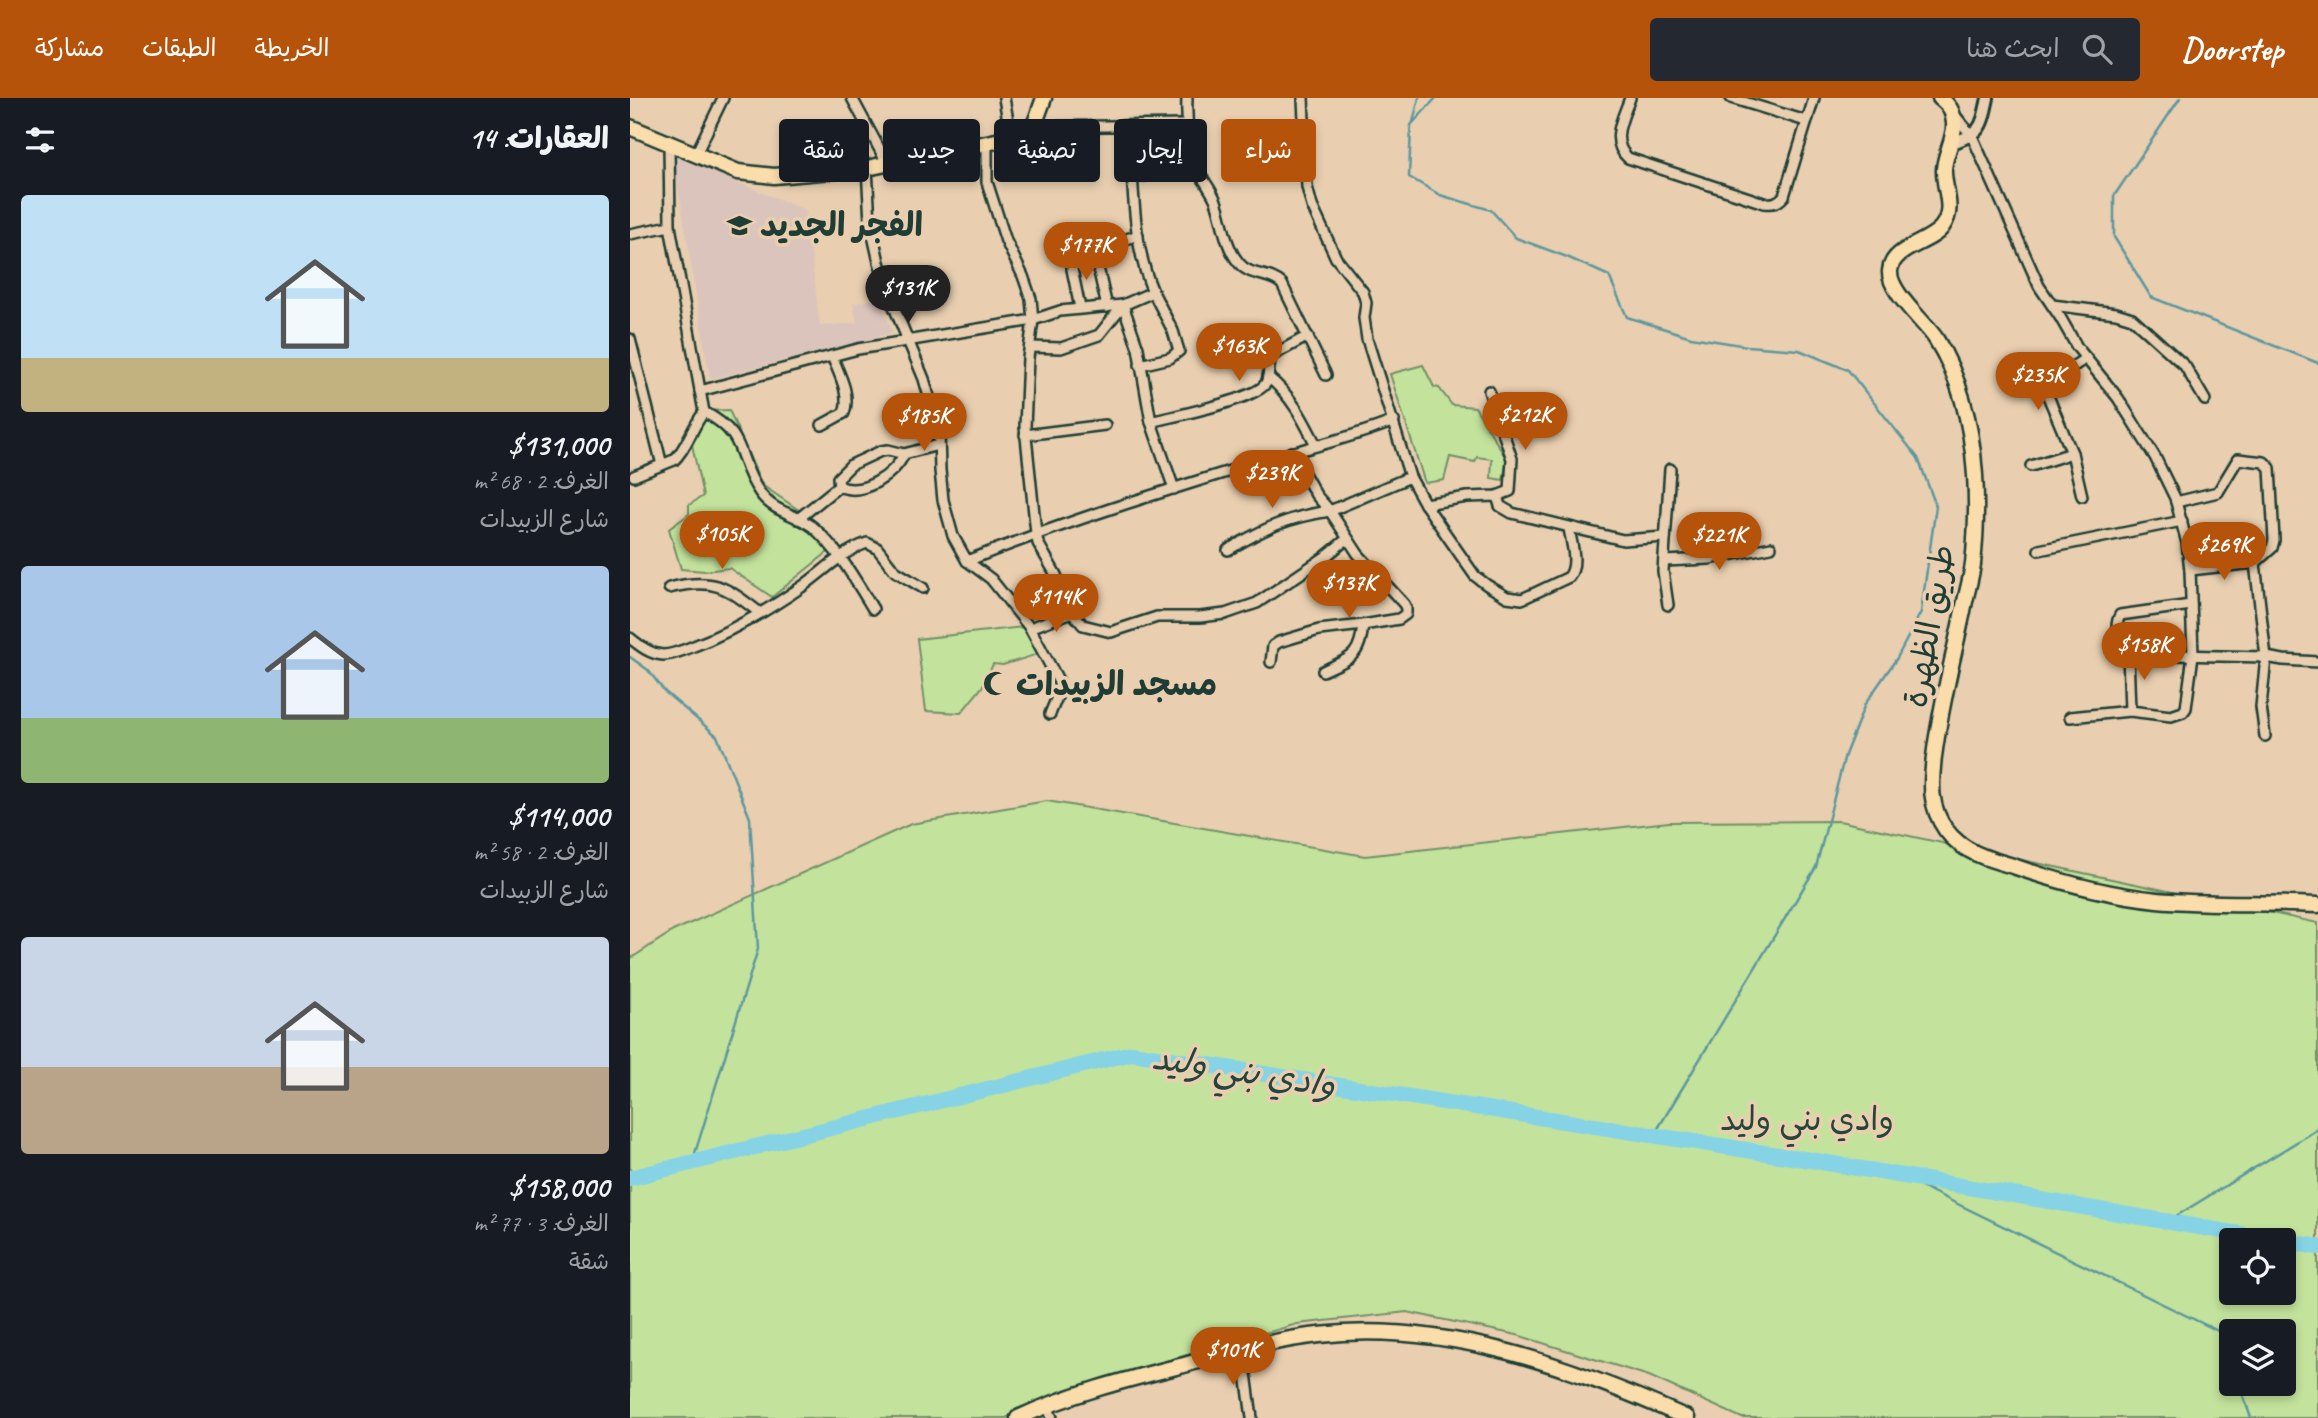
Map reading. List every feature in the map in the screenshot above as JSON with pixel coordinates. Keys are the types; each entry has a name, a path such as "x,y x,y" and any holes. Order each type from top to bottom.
{"main road":[{"path":"1035,119 1044,98"},
{"path":"1940,98 1951,111"},
{"name":"طريق الظهرة","path":"1951,111 1954,131 1944,170 1949,201 1945,221 1934,234 1898,255 1889,272 1892,285 1936,340 1956,379 1970,432 1975,475 1972,566 1934,755 1931,797 1937,816 1947,833 1980,856 2035,874 2127,896 2159,900 2318,905"},
{"path":"630,127 738,172 779,176"},
{"path":"980,144 994,142"},
{"path":"1018,1418 1049,1411 1132,1378 1318,1335 1364,1333 1457,1340 1559,1367 1687,1418"}],"street":[{"path":"695,156 723,98"},
{"path":"852,98 883,156"},
{"path":"1004,98 1008,119"},
{"path":"1185,119 1187,98"},
{"path":"1303,98 1307,187 1311,206 1336,258 1363,292 1367,339 1410,477 1425,504 1475,576 1494,590 1514,599 1527,597 1569,577 1574,565 1569,528"},
{"path":"1630,98 1618,134 1621,152 1628,158 1764,203 1779,202 1784,196 1814,98"},
{"path":"1731,98 1806,121"},
{"path":"1950,144 1972,136 1983,120 1987,98"},
{"path":"1951,111 1972,136 2039,286 2077,347 2118,398 2155,457 2182,521 2190,570 2193,655 2188,702 2183,712 2171,716 2130,712 2070,717"},
{"path":"987,143 987,182 1006,241 1027,287 1033,320 1026,435 1036,533 1038,543 1072,612 1083,625 1111,632 1157,617 1225,614 1257,603 1347,539"},
{"path":"669,144 670,226 704,412 728,427 759,492 770,506 812,527 839,557 873,609"},
{"path":"868,182 870,222 879,262 890,297 909,340 939,432 943,500 953,536 967,561 991,579 1030,628 1059,682 1060,690 1050,714"},
{"path":"1134,182 1138,235 1145,268 1179,351 1170,358 1140,365"},
{"path":"1205,182 1216,202 1238,262 1251,272 1276,278 1282,284 1326,375"},
{"path":"630,234 670,226"},
{"path":"1080,308 1071,263 1075,257 1138,235"},
{"path":"1094,250 1107,307"},
{"path":"700,391 832,356 909,340 1033,320 1060,311 1123,305 1153,292"},
{"path":"1031,347 1061,348 1099,335 1123,305"},
{"path":"1123,305 1135,334 1152,422 1174,489"},
{"path":"2052,305 2116,313 2132,318 2185,366 2205,400"},
{"path":"1152,422 1242,398 1264,387 1271,356 1308,336"},
{"path":"630,339 662,465"},
{"path":"822,425 844,413 847,406 848,398 832,356"},
{"path":"2082,496 2072,453 2045,389 2047,384 2086,358"},
{"path":"1268,377 1292,400 1316,445"},
{"path":"1425,504 1467,497 1497,496 1510,491 1512,459 1489,391"},
{"path":"634,476 674,460 704,412"},
{"path":"967,561 1036,533 1292,452 1367,432 1394,421"},
{"path":"1026,435 1105,425"},
{"path":"839,486 838,478 843,471 869,455 888,450 904,454 938,445"},
{"path":"1271,662 1273,646 1287,639 1319,630 1399,619 1404,617 1406,608 1358,555 1330,511 1316,495 1292,452"},
{"path":"2031,466 2072,453"},
{"path":"839,486 853,489 867,486 892,472 904,454"},
{"path":"2176,502 2218,492 2238,459 2264,462 2271,472 2275,533 2272,548 2255,563 2190,570"},
{"path":"1668,605 1664,561 1670,469"},
{"path":"1228,550 1264,528 1289,519 1330,511 1410,477"},
{"path":"798,519 839,486"},
{"path":"1497,496 1504,510 1569,528 1623,540 1665,537"},
{"path":"2039,550 2182,521"},
{"path":"630,638 641,648 652,652 674,654 733,630 800,588 839,557 861,545 871,543 895,571 923,588"},
{"path":"1664,561 1709,559 1771,547"},
{"path":"2255,563 2266,657 2261,707 2265,736"},
{"path":"669,588 683,585 719,585 760,613"},
{"path":"2130,712 2128,654 2118,636 2117,622 2120,615 2191,605"},
{"path":"1030,628 1072,612"},
{"path":"1323,671 1345,661 1359,649 1363,625"},
{"path":"2128,654 2266,657 2318,662"},
{"path":"1243,1351 1252,1418"}],"shaded area":[{"path":"673,156 806,210 820,326 857,323 853,303 879,299 893,333 710,379"}],"green space":[{"path":"1423,365 1434,387 1439,388 1452,405 1475,407 1507,460 1503,480 1491,478 1492,459 1477,457 1475,462 1450,457 1444,480 1425,483 1390,374"},
{"path":"729,410 762,485 815,521 828,552 772,597 729,568 705,571 681,569 669,529 689,514 689,505 703,496 691,440 706,411"},
{"path":"1023,627 1038,654 1003,665 993,664 983,686 961,713 926,711 917,639"},
{"name":"وادي بني وليد","path":"1047,801 1365,856 1669,822 1839,821 2318,923 2318,1418 1742,1418 1649,1376 1517,1335 1407,1312 1297,1324 1061,1391 1006,1418 630,1418 630,959 673,931 911,824"}],"waterway":[{"path":"1413,122 1419,98"},
{"path":"1436,98 1411,125 1409,177 1440,195 1491,210 1516,238 1609,276 1627,317 1691,337 1747,346 1799,350 1848,370 1918,458 1936,506 1921,612 1897,658 1865,704 1845,755 1816,867 1654,1135"},
{"path":"2180,98 2114,196 2114,237 2151,297 2318,363"},
{"path":"630,657 648,670 665,692 717,736 750,818 758,949 692,1163"},
{"name":"وادي بني وليد","path":"630,1178 1132,1053 1810,1160 2219,1230"},
{"path":"2168,1221 2318,1129"},
{"path":"1898,1175 2219,1332"},
{"name":"وادي بني وليد","path":"2296,1243 2318,1247"},
{"path":"2243,1396 2251,1418"}],"place":[{"name":"الفجر الجديد","path":"740,225"},
{"name":"مسجد الزبيدات","path":"996,684"}]}
